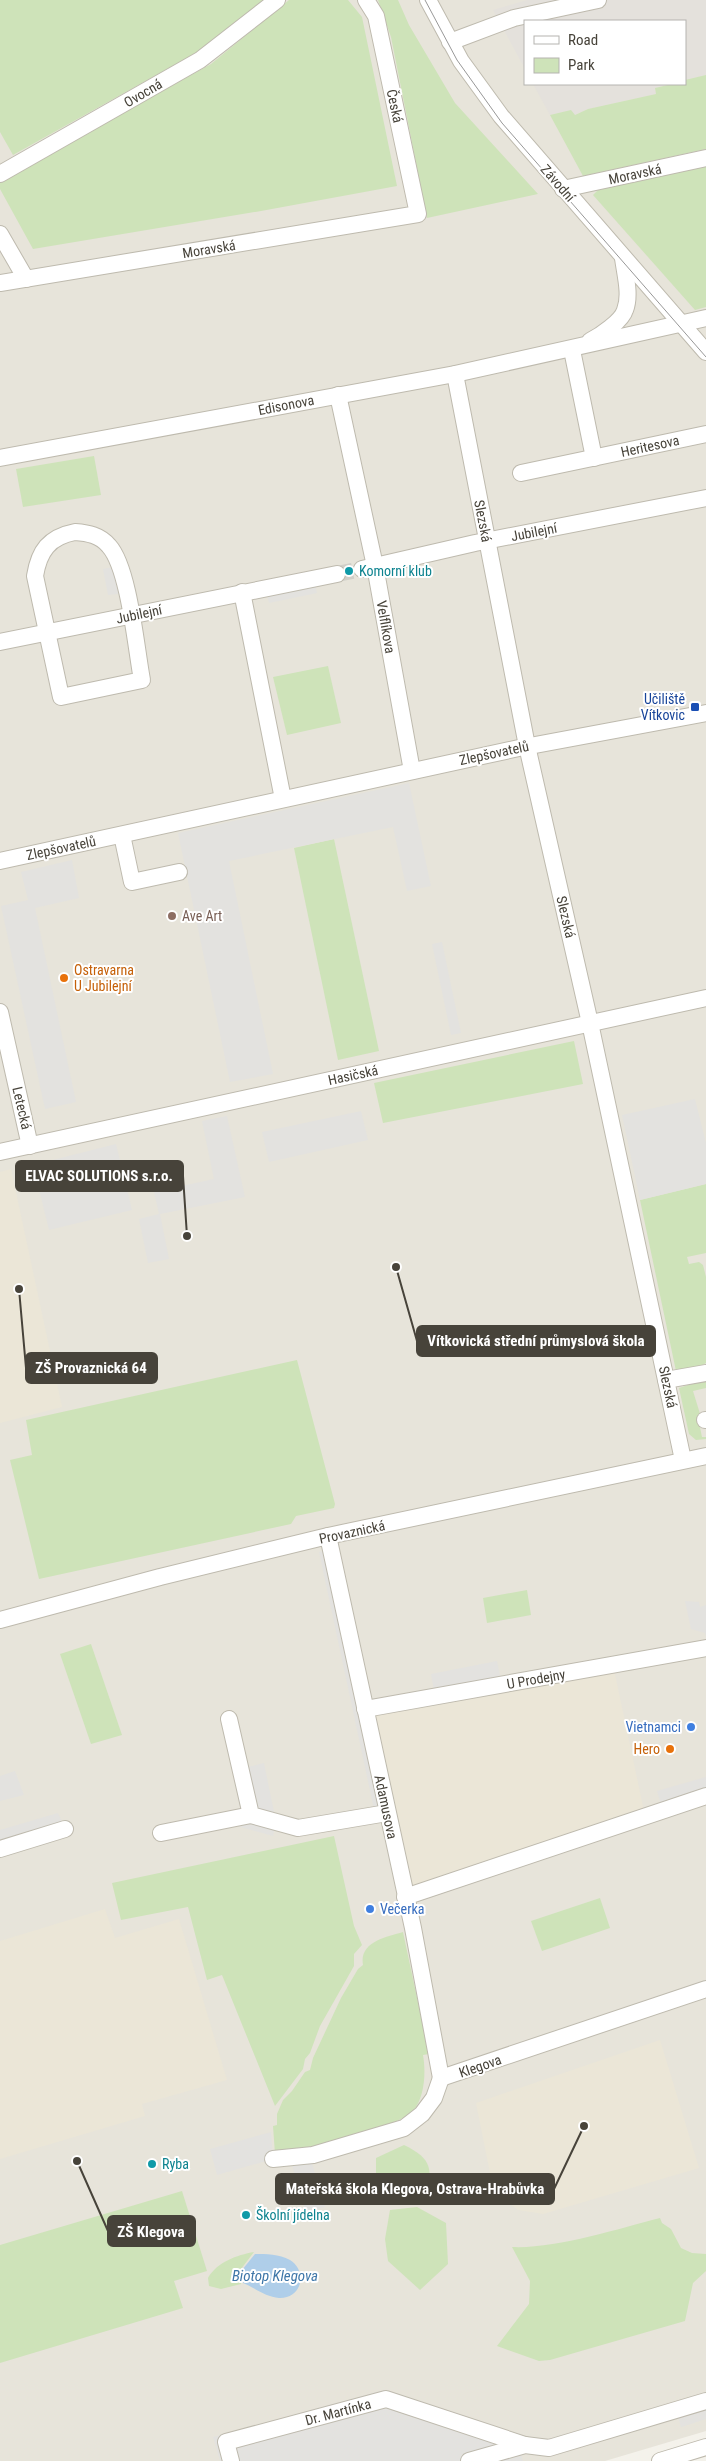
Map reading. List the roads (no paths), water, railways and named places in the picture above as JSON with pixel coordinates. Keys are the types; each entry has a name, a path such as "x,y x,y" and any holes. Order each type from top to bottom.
{"street":[{"name":"Ovocná","path":"0,174 200,60 277,0"},
{"name":"Česká","path":"366,0 376,16 418,214"},
{"name":"Závodní","path":"428,0 450,42 492,104 563,189 706,352"},
{"path":"450,42 514,18 598,0"},
{"name":"Moravská","path":"563,189 706,158"},
{"name":"Moravská","path":"0,283 418,214"},
{"path":"0,234 26,279"},
{"name":"Edisonova","path":"572,350 603,334 625,311 627,286 623,258"},
{"name":"Edisonova","path":"0,458 454,374 572,350 706,318"},
{"path":"572,350 594,458"},
{"name":"Slezská","path":"454,374 527,746 590,1023 683,1460"},
{"name":"Velflíkova","path":"338,395 369,567 412,771"},
{"name":"Heritesova","path":"521,473 706,434"},
{"name":"Jubilejní","path":"369,567 486,541 706,498"},
{"path":"70,533 93,534 109,545 120,563 142,680 61,697 47,633 36,576 38,560 47,545 60,535 70,533"},
{"name":"Jubilejní","path":"0,642 336,574"},
{"path":"242,592 282,800"},
{"name":"Zlepšovatelů","path":"0,861 527,746 706,713"},
{"path":"122,835 132,882 179,872"},
{"name":"Hasičská","path":"0,1152 706,998"},
{"name":"Letecká","path":"0,1012 30,1146"},
{"path":"666,1380 706,1373"},
{"name":"Provaznická","path":"0,1620 160,1576 328,1536 706,1456"},
{"name":"Adamusova","path":"328,1536 405,1897 441,2078"},
{"name":"U Prodejny","path":"365,1710 706,1648"},
{"path":"229,1719 251,1816"},
{"path":"405,1897 706,1796"},
{"path":"161,1833 251,1816 298,1828 387,1812"},
{"path":"0,1849 65,1830"},
{"name":"Klegova","path":"273,2159 313,2154 404,2128 422,2114 434,2098 441,2078 706,1989"},
{"name":"Dr. Martínka","path":"231,2461 226,2442 386,2399 525,2444 549,2448 706,2402"},
{"name":"Dr. Martínka","path":"469,2461 525,2444"},
{"path":"660,2461 706,2448"}],"water":[{"name":"Biotop Klegova","path":"255,2254 281,2257 290,2260 296,2265 299,2271 300,2284 293,2294 287,2297 274,2297 243,2283 242,2270"}],"tunnel":[{"path":"337,574 362,569"}],"tram line":[{"path":"425,0 457,60 502,123 706,357"}],"place":[{"name":"Komorní klub","path":"349,571"},
{"name":"Učiliště Vítkovic","path":"695,707"},
{"name":"Ave Art","path":"172,916"},
{"name":"Ostravarna U Jubilejní","path":"64,978"},
{"name":"ELVAC SOLUTIONS s.r.o.","path":"187,1236"},
{"name":"Vítkovická střední průmyslová škola","path":"396,1267"},
{"name":"ZŠ Provaznická 64","path":"19,1289"},
{"name":"Vietnamci","path":"691,1727"},
{"name":"Hero","path":"670,1749"},
{"name":"Večerka","path":"370,1909"},
{"name":"Mateřská škola Klegova, Ostrava-Hrabůvka","path":"584,2126"},
{"name":"ZŠ Klegova","path":"77,2161"},
{"name":"Ryba","path":"152,2164"},
{"name":"Školní jídelna","path":"246,2215"}]}
